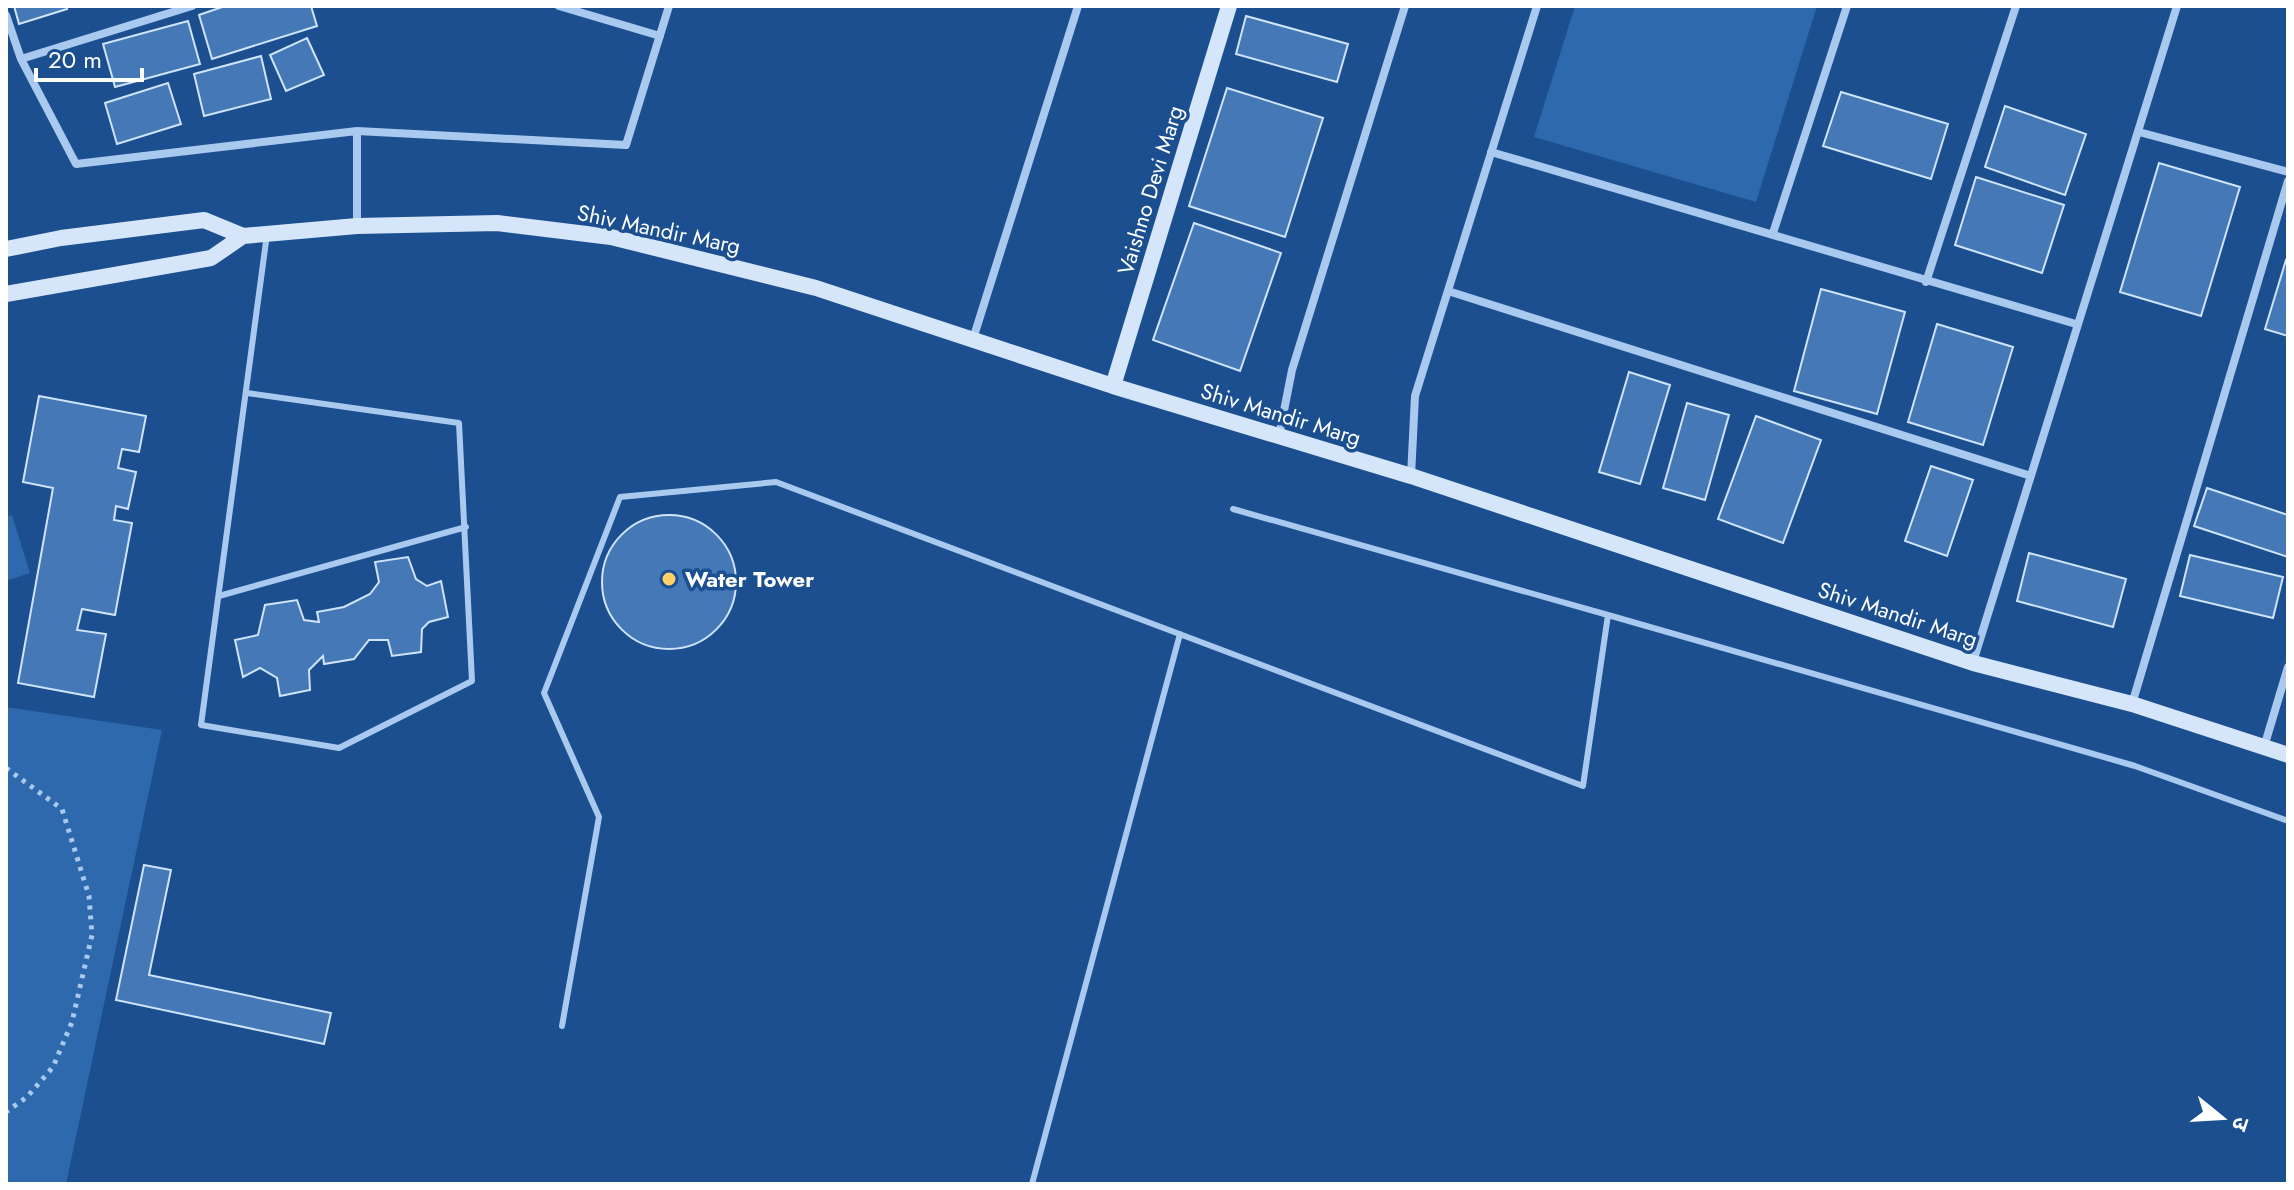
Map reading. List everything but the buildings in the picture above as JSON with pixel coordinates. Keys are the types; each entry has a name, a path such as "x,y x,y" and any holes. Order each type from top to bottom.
{"street":[{"path":"21,59 192,6"},
{"path":"559,6 660,36"},
{"path":"6,15 21,59 76,164 357,131 626,145 669,6"},
{"path":"973,339 1078,6"},
{"name":"Vaishno Devi Marg","path":"1113,386 1229,6"},
{"path":"1279,436 1292,370 1405,6"},
{"path":"1411,476 1415,396 1537,6"},
{"path":"1773,233 1847,6"},
{"path":"1926,282 2016,6"},
{"path":"1973,663 2177,6"},
{"path":"357,131 357,226"},
{"path":"2139,132 2288,172"},
{"path":"1491,152 2076,324"},
{"path":"2132,704 2288,181"},
{"name":"Shiv Mandir Marg","path":"6,249 204,220 243,236"},
{"name":"Shiv Mandir Marg","path":"6,294 211,258 243,236 268,233 357,226 497,223 611,237 816,288 1113,386 1411,476 1973,663 2132,704 2288,755"},
{"path":"1448,291 2031,476"},
{"path":"2264,749 2288,667"}],"lane":[{"path":"247,393 459,423 472,681 339,748 201,725 268,233"},
{"path":"562,1026 599,817 544,693 620,497 776,482 1583,786 1608,615"},
{"path":"1233,509 2135,766 2288,821"},
{"path":"219,596 466,527"},
{"path":"1032,1184 1180,634"}],"path":[{"path":"6,768 62,809 89,896 92,935 72,1022 53,1067 27,1097 6,1112"}],"shaded area":[{"path":"1575,6 1817,6 1756,202 1534,137"},
{"path":"12,515 30,573 6,581 6,517"},
{"path":"6,707 162,730 66,1184 6,1184"}],"place":[{"name":"Water Tower","path":"669,579"}]}
